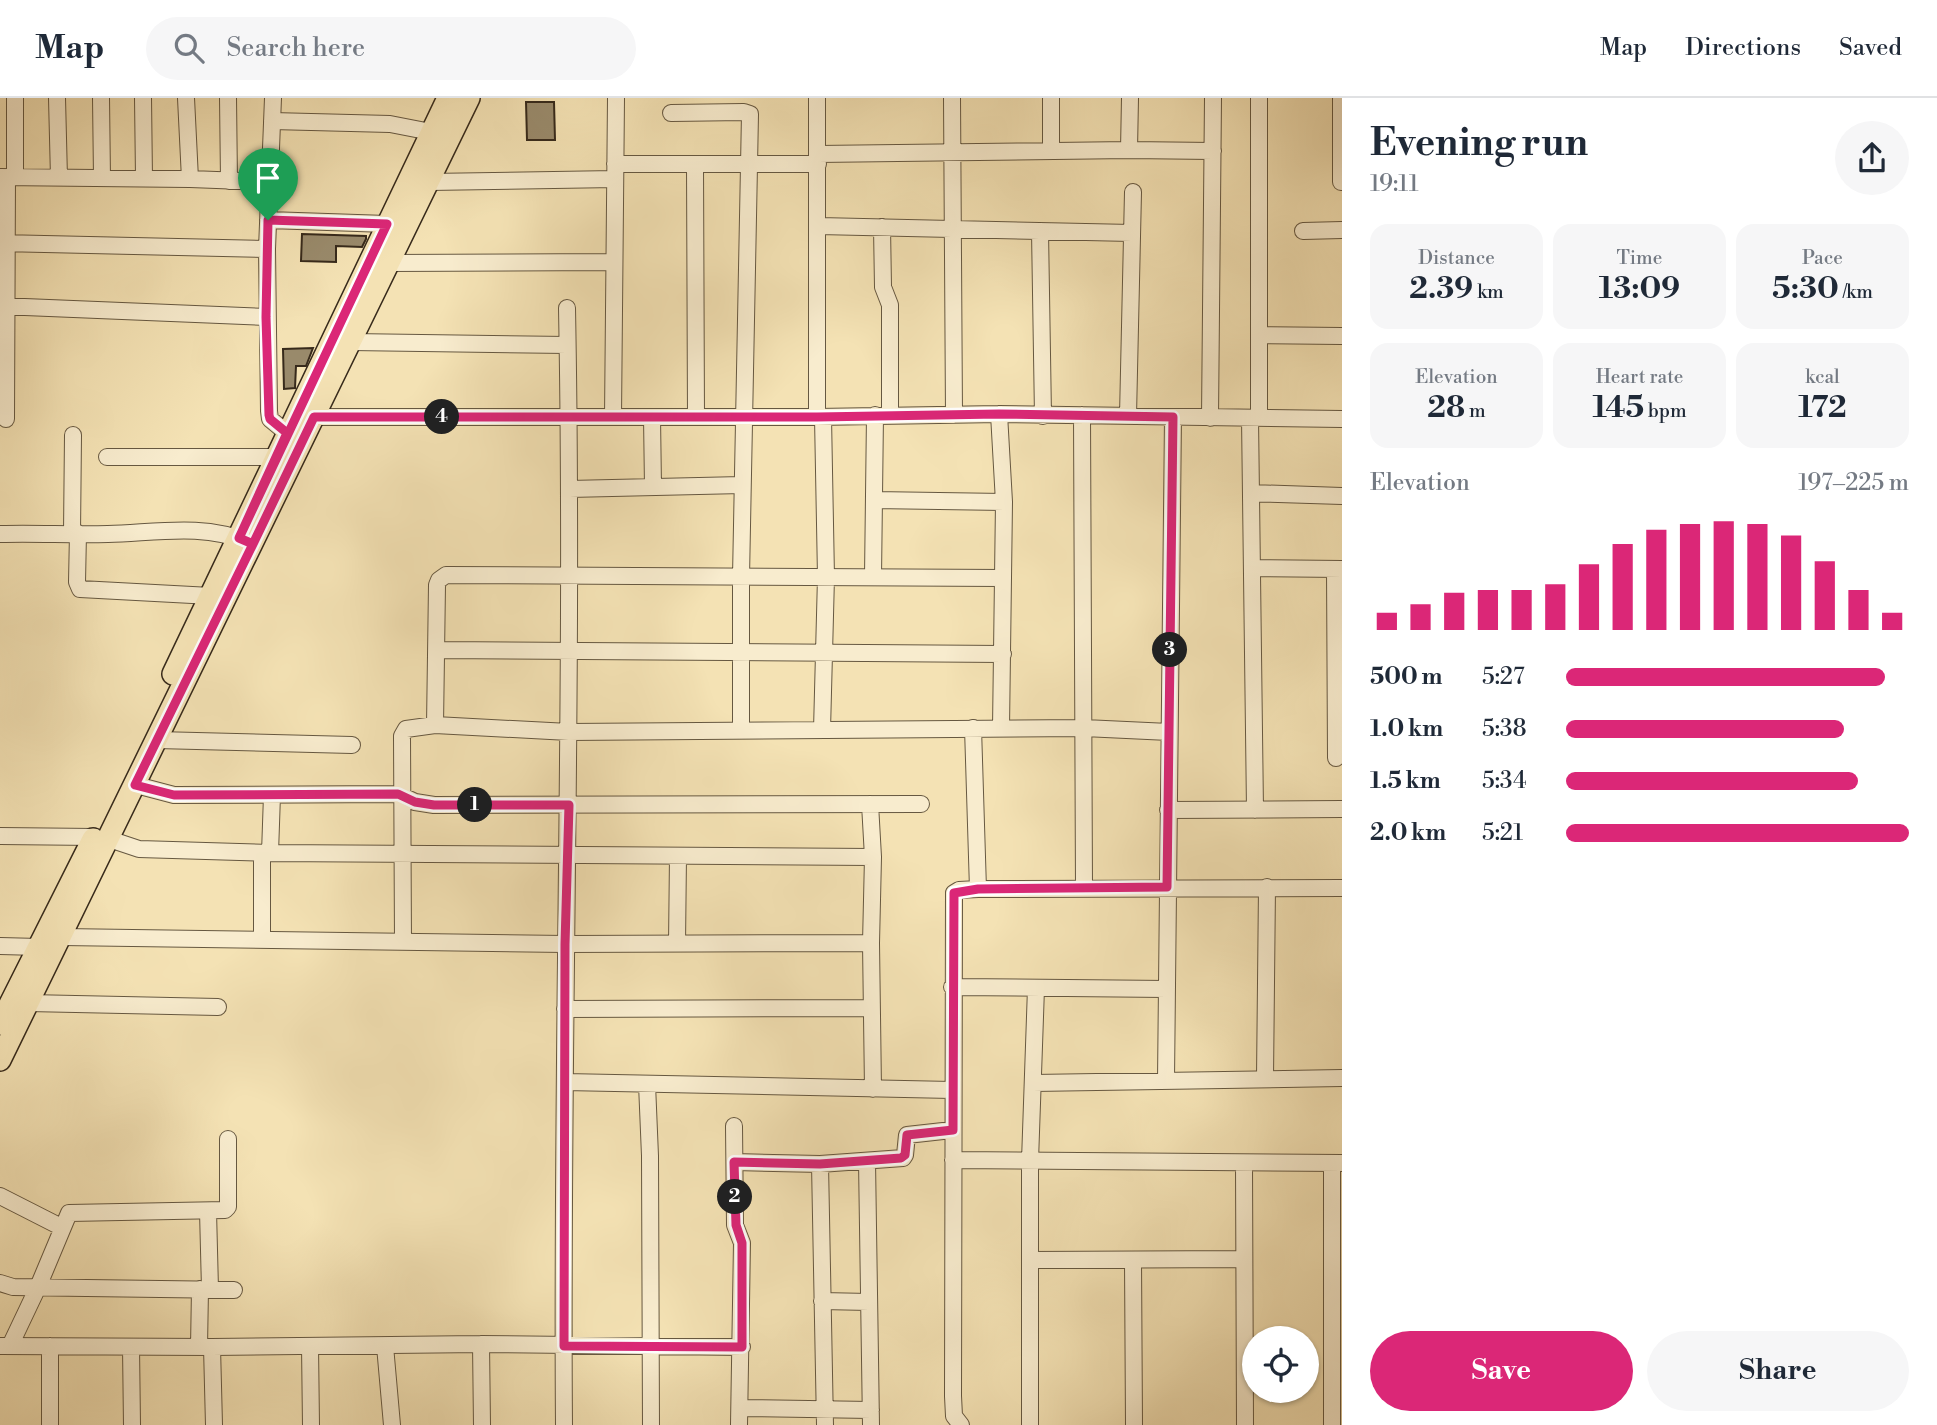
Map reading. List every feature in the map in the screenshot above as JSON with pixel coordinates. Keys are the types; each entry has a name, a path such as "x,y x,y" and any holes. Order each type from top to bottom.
{"main road":[{"path":"0,1024 39,947 135,785 157,740 246,541 276,457 448,98"},
{"path":"0,1060 62,936 102,838 211,596 246,541 314,417 469,98"}],"street":[{"path":"6,419 3,365 4,243 15,98"},
{"path":"57,98 59,178"},
{"path":"102,98 102,178"},
{"path":"143,98 144,178"},
{"path":"186,98 190,178"},
{"path":"228,98 229,181"},
{"path":"272,98 266,317 269,415 270,419 287,433"},
{"path":"613,417 616,98"},
{"path":"817,98 820,417 826,577 822,730"},
{"path":"951,98 954,415"},
{"path":"1051,98 1051,151"},
{"path":"1129,150 1130,98"},
{"path":"1210,418 1213,98"},
{"path":"1255,810 1251,493 1259,335 1259,98"},
{"path":"1340,98 1341,181"},
{"path":"671,113 750,114 742,485 741,730"},
{"path":"272,121 390,124 431,132"},
{"path":"429,182 953,152 1213,151"},
{"path":"695,165 696,417"},
{"path":"7,177 190,178 271,182"},
{"path":"1128,416 1133,192"},
{"path":"268,220 387,224"},
{"path":"819,226 1132,233"},
{"path":"873,577 874,500 890,305 883,287 882,227"},
{"path":"1303,231 1342,230"},
{"path":"1040,231 1042,416"},
{"path":"4,243 267,249"},
{"path":"388,263 614,262"},
{"path":"4,306 266,317"},
{"path":"564,1425 565,944 570,652 567,308"},
{"path":"1259,335 1342,336"},
{"path":"351,342 567,345"},
{"path":"999,414 1004,502 1001,728"},
{"path":"314,417 820,417 999,414 1342,419"},
{"path":"1082,415 1084,888"},
{"path":"652,417 653,487"},
{"path":"1166,1080 1173,417"},
{"path":"72,435 77,582 80,589 211,596"},
{"path":"107,457 276,457"},
{"path":"569,489 742,485"},
{"path":"1251,493 1342,496"},
{"path":"874,500 1004,502"},
{"path":"0,534 189,531 246,541"},
{"path":"1252,568 1339,569 1336,758"},
{"path":"436,725 437,585 443,576 1003,579"},
{"path":"438,650 1003,654"},
{"path":"403,942 401,796 403,732 406,729 436,725 569,732 1084,728 1169,733"},
{"path":"973,728 978,889"},
{"path":"157,740 352,745"},
{"path":"135,785 174,795 401,796 415,802 434,805 921,804"},
{"path":"262,940 272,795"},
{"path":"870,804 873,857 873,1089"},
{"path":"1168,810 1342,809"},
{"path":"0,836 102,838 139,849 266,853 873,857"},
{"path":"677,944 678,856"},
{"path":"1265,1078 1268,887"},
{"path":"961,1425 953,1412 954,893 978,889 1342,888"},
{"path":"62,936 565,944 871,943"},
{"path":"0,946 39,947"},
{"path":"952,987 1167,989"},
{"path":"1030,1425 1030,1161 1036,988"},
{"path":"28,1003 218,1007"},
{"path":"565,1009 872,1008"},
{"path":"1033,1083 1342,1078"},
{"path":"565,1082 953,1090"},
{"path":"646,1084 650,1156 651,1425"},
{"path":"734,1126 736,1225 742,1243 740,1425"},
{"path":"734,1162 820,1164 905,1157 907,1135 953,1130"},
{"path":"228,1139 228,1207 221,1211 74,1212 66,1216 38,1287 5,1346 481,1344 742,1347"},
{"path":"953,1160 1337,1163 1332,1425"},
{"path":"740,1408 824,1418 871,1418 867,1161"},
{"path":"1244,1163 1245,1425"},
{"path":"820,1164 824,1418"},
{"path":"0,1196 61,1227"},
{"path":"208,1211 205,1347 214,1425"},
{"path":"1133,1259 1134,1425"},
{"path":"1030,1260 1244,1259"},
{"path":"0,1283 13,1287 234,1290"},
{"path":"822,1301 869,1302"},
{"path":"481,1344 482,1425"},
{"path":"50,1346 50,1425"},
{"path":"310,1346 311,1425"},
{"path":"385,1346 392,1425"},
{"path":"131,1347 132,1425"}],"building":[{"path":"526,102 554,102 555,140 527,140"},
{"path":"302,234 366,236 366,239 362,247 336,246 336,262 301,261"},
{"path":"313,348 306,366 296,366 295,388 284,389 283,349"}],"route":[{"path":"268,220 266,317 269,415 270,419 287,433 239,538 253,544 135,785 174,795 398,794 415,802 434,805 569,805 565,944 564,1346 742,1347 742,1243 736,1225 734,1162 820,1164 901,1158 905,1157 907,1135 953,1130 954,893 959,890 978,889 1167,887 1173,417 999,414 817,417 314,417 253,544 239,538 387,224 268,220"}]}
